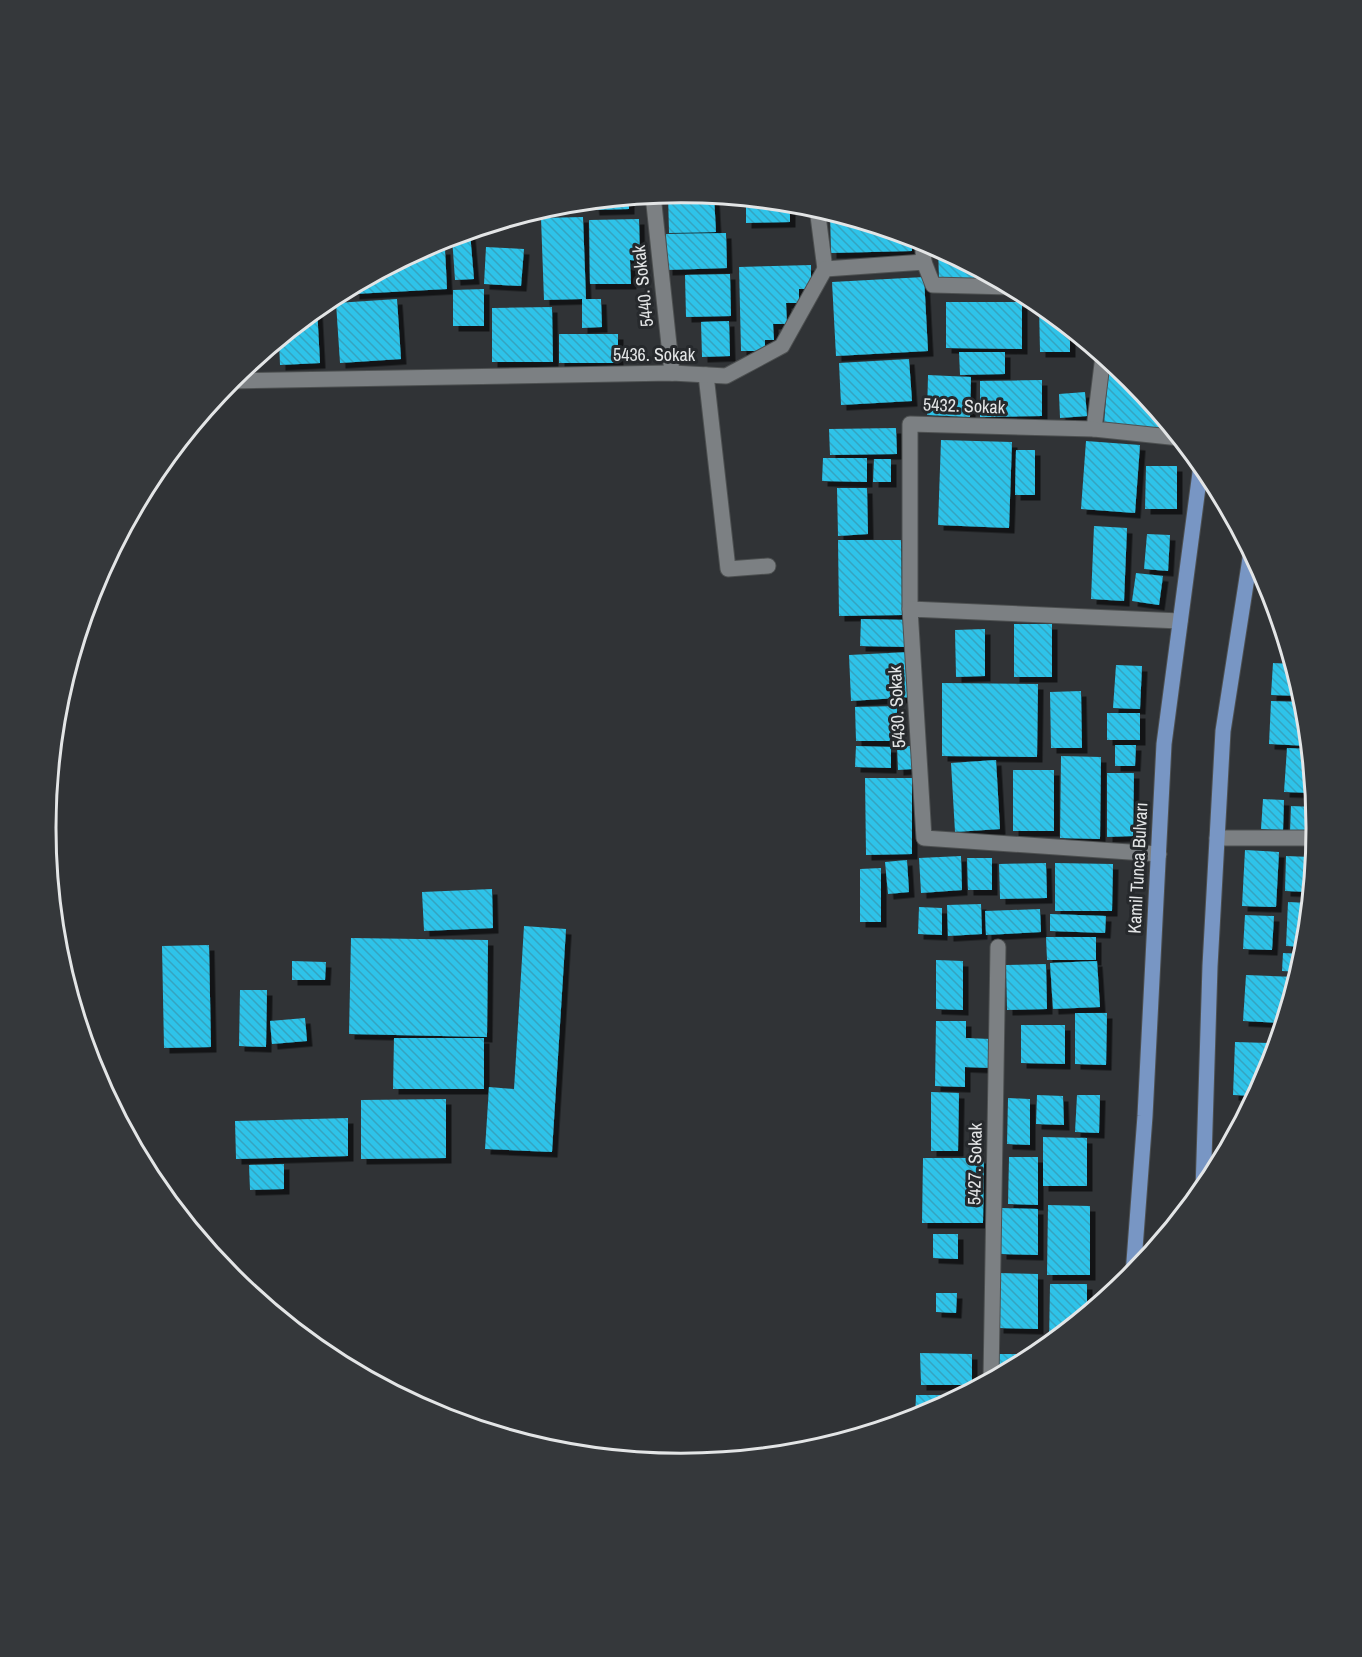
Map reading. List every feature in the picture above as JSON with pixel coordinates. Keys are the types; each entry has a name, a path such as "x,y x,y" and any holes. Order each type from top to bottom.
{"main road":[{"name":"Kamil Tunca Bulvarı","path":"1135,1258 1164,744 1199,479"},
{"path":"1204,1172 1210,966 1223,731 1249,567"}],"street":[{"name":"5440. Sokak","path":"654,204 672,373"},
{"path":"818,218 825,269 924,262"},
{"path":"923,252 924,262 933,285 993,287"},
{"name":"5436. Sokak","path":"245,381 672,373 726,376 782,346 825,269"},
{"path":"1102,366 1094,429 1168,437"},
{"path":"706,375 728,569 768,566"},
{"name":"5432. Sokak","path":"910,609 910,424 1094,429"},
{"path":"910,609 1180,621"},
{"name":"5430. Sokak","path":"910,609 924,838 1159,854"},
{"path":"1217,838 1306,838"},
{"name":"5427. Sokak","path":"991,1372 998,947"}],"building":[{"path":"668,203 714,204 716,232 669,233"},
{"path":"629,205 629,209 594,210 599,208"},
{"path":"746,206 790,213 790,222 746,223"},
{"path":"583,217 586,299 601,299 602,327 582,328 582,299 544,300 541,219"},
{"path":"639,219 640,261 630,260 631,284 590,284 589,220"},
{"path":"830,221 882,236 912,248 912,251 831,253"},
{"path":"726,233 727,268 667,270 666,234"},
{"path":"471,240 474,279 455,280 453,247"},
{"path":"486,247 524,249 521,286 484,284"},
{"path":"445,250 447,289 357,294 404,268"},
{"path":"938,259 978,279 939,280"},
{"path":"811,265 811,289 799,289 799,303 786,303 787,324 773,324 774,340 765,340 765,351 741,351 739,267"},
{"path":"730,274 731,316 686,317 685,275"},
{"path":"924,277 928,351 836,356 832,282"},
{"path":"484,289 484,326 453,326 453,290"},
{"path":"397,299 401,359 340,363 336,306 342,303"},
{"path":"946,302 1022,304 1022,349 946,348"},
{"path":"552,307 553,362 492,362 492,308"},
{"path":"1039,315 1070,339 1070,352 1040,352"},
{"path":"318,319 320,363 280,365 279,349"},
{"path":"729,321 730,356 702,357 701,322"},
{"path":"559,334 618,334 618,363 559,363"},
{"path":"959,352 1005,352 1005,374 960,375"},
{"path":"909,359 912,401 841,405 839,363"},
{"path":"1108,372 1161,428 1104,424"},
{"path":"928,375 971,377 970,417 927,415"},
{"path":"1042,380 1042,416 980,417 980,381"},
{"path":"1085,392 1087,416 1060,418 1059,394"},
{"path":"896,428 897,454 830,455 829,429"},
{"path":"941,440 1012,442 1009,528 938,525"},
{"path":"1086,441 1140,445 1135,513 1081,509"},
{"path":"1016,450 1035,450 1035,495 1015,495"},
{"path":"823,458 867,458 867,482 822,481"},
{"path":"874,459 891,459 891,482 873,482"},
{"path":"1146,466 1177,466 1177,509 1145,509"},
{"path":"837,488 867,488 868,534 838,536"},
{"path":"1094,526 1127,528 1124,601 1091,599"},
{"path":"1147,534 1170,535 1168,571 1144,569"},
{"path":"838,540 901,540 902,615 839,616"},
{"path":"1136,573 1163,576 1159,605 1132,601"},
{"path":"861,619 908,620 906,647 860,646"},
{"path":"1014,624 1052,624 1052,677 1014,677"},
{"path":"985,629 985,676 956,677 955,630"},
{"path":"909,652 912,697 851,701 849,655"},
{"path":"1273,663 1284,664 1292,696 1271,695"},
{"path":"1116,665 1142,666 1140,709 1113,708"},
{"path":"942,683 1038,684 1037,757 942,756"},
{"path":"1081,691 1082,748 1051,748 1050,692"},
{"path":"1271,701 1293,702 1301,746 1269,744"},
{"path":"897,706 897,741 856,741 855,707"},
{"path":"1107,713 1140,713 1140,740 1107,740"},
{"path":"1115,745 1136,745 1135,766 1115,766"},
{"path":"856,746 891,747 891,768 855,767"},
{"path":"897,746 911,746 912,769 898,770"},
{"path":"1287,748 1301,749 1305,793 1284,792"},
{"path":"1061,756 1101,757 1100,839 1060,838"},
{"path":"996,760 1000,829 955,832 951,763"},
{"path":"1013,770 1054,770 1054,831 1013,831"},
{"path":"1107,773 1134,773 1133,836 1107,837"},
{"path":"865,778 912,778 912,854 866,855"},
{"path":"1263,799 1284,800 1283,830 1261,829"},
{"path":"1291,806 1305,807 1306,833 1290,832"},
{"path":"1245,850 1279,852 1276,907 1242,906"},
{"path":"961,856 962,890 921,893 919,858"},
{"path":"1286,856 1305,857 1303,892 1285,891"},
{"path":"967,858 992,858 992,890 968,890"},
{"path":"907,860 909,892 888,894 885,862"},
{"path":"1046,863 1047,898 1000,899 999,864"},
{"path":"1055,863 1113,864 1112,911 1055,911"},
{"path":"881,868 881,922 860,922 860,869"},
{"path":"492,889 493,928 424,931 422,892"},
{"path":"1288,902 1302,903 1295,946 1286,946"},
{"path":"981,904 982,934 948,936 947,905"},
{"path":"919,907 942,908 942,935 918,934"},
{"path":"1040,909 1041,932 986,935 985,911"},
{"path":"1050,914 1106,916 1105,933 1050,931"},
{"path":"1245,915 1274,916 1272,950 1243,949"},
{"path":"524,926 566,929 552,1152 485,1149 489,1087 514,1089"},
{"path":"1046,937 1096,937 1096,960 1047,960"},
{"path":"351,938 488,940 487,1037 349,1034"},
{"path":"209,945 211,1047 164,1048 162,946"},
{"path":"1283,953 1293,953 1289,971 1282,971"},
{"path":"936,960 963,961 963,1010 936,1009"},
{"path":"292,961 326,962 325,980 292,980"},
{"path":"1097,961 1100,1007 1053,1009 1050,963"},
{"path":"1046,964 1047,1009 1007,1010 1006,965"},
{"path":"1246,975 1288,977 1275,1023 1243,1021"},
{"path":"240,990 267,990 266,1047 239,1046"},
{"path":"1075,1013 1107,1013 1106,1065 1075,1064"},
{"path":"305,1018 307,1041 272,1044 270,1021"},
{"path":"936,1021 966,1021 966,1038 991,1039 990,1068 965,1067 965,1087 935,1086"},
{"path":"1021,1025 1065,1025 1065,1064 1021,1063"},
{"path":"394,1038 484,1038 484,1089 393,1089"},
{"path":"1235,1042 1268,1043 1246,1096 1233,1095"},
{"path":"931,1092 959,1093 958,1151 931,1151"},
{"path":"1037,1095 1063,1096 1064,1125 1036,1124"},
{"path":"1077,1095 1100,1095 1099,1133 1075,1132"},
{"path":"1008,1098 1030,1099 1030,1145 1007,1144"},
{"path":"446,1099 446,1158 361,1159 361,1100"},
{"path":"348,1118 348,1156 236,1159 235,1121"},
{"path":"1043,1137 1087,1138 1087,1186 1043,1186"},
{"path":"1009,1157 1038,1157 1038,1205 1008,1204"},
{"path":"923,1158 984,1158 983,1223 922,1223"},
{"path":"284,1164 284,1189 250,1190 249,1165"},
{"path":"1048,1205 1090,1206 1090,1275 1047,1275"},
{"path":"1001,1208 1038,1209 1038,1255 1001,1254"},
{"path":"933,1234 958,1234 958,1259 933,1258"},
{"path":"999,1273 1038,1274 1038,1329 998,1328"},
{"path":"1050,1284 1087,1284 1087,1304 1049,1334"},
{"path":"936,1293 957,1293 956,1313 936,1312"},
{"path":"920,1353 972,1354 972,1382 966,1385 921,1385"},
{"path":"997,1354 1021,1354 997,1368"},
{"path":"916,1395 943,1395 943,1396 915,1408"}]}
